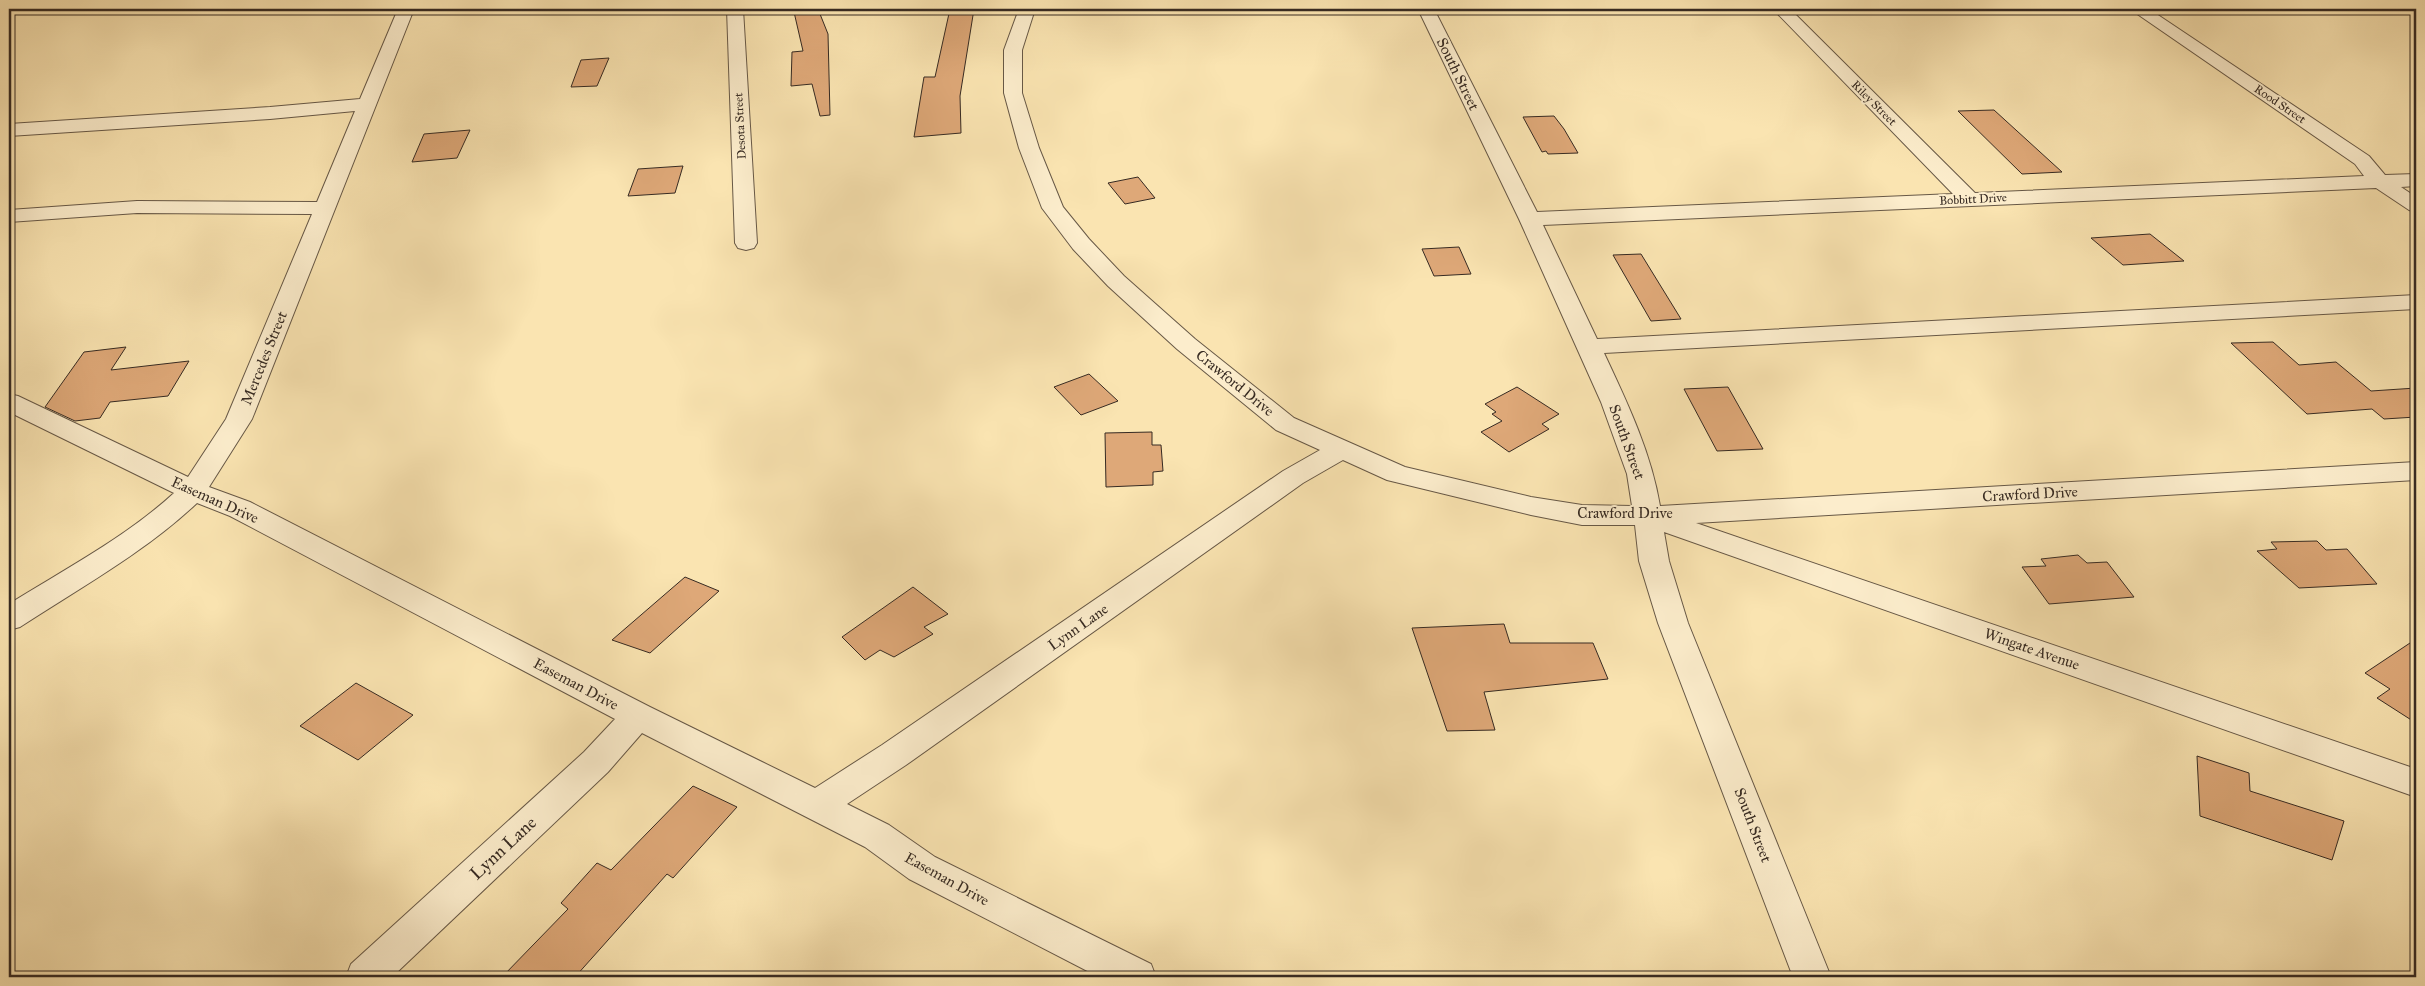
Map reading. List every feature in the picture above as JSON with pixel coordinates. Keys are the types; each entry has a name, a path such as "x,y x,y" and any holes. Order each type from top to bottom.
{"street":[{"name":"Mercedes Street","path":"9,618 136,538 162,520 193,491 239,419 406,9"},
{"name":"Desota Street","path":"735,9 746,243"},
{"name":"Crawford Drive","path":"1027,9 1013,50 1013,93 1029,148 1053,208 1081,244 1116,281 1186,344 1285,424 1397,474 1531,506 1582,515 1648,516 2416,471"},
{"name":"South Street","path":"1426,9 1530,219 1614,402 1641,474 1654,561 1672,624 1812,977"},
{"name":"Riley Street","path":"1781,9 1968,198"},
{"name":"Rood Street","path":"2138,9 2362,160 2379,181 2416,206"},
{"path":"9,130 270,114 366,104"},
{"name":"Bobbitt Drive","path":"1530,219 1968,198 2416,180"},
{"path":"9,216 137,207 325,208"},
{"path":"1588,347 2416,302"},
{"name":"Easeman Drive","path":"9,402 193,491 240,509 638,716 817,804 877,836 922,868 1137,977"},
{"name":"Lynn Lane","path":"817,804 894,755 1293,477 1340,450"},
{"name":"Wingate Avenue","path":"1648,516 2416,783"},
{"name":"Lynn Lane","path":"364,977 596,762 638,716"}],"building":[{"path":"818,9 828,34 830,115 820,116 812,84 791,86 792,52 803,51 794,12"},
{"path":"950,9 974,9 960,96 961,133 914,137 924,77 935,77"},
{"path":"609,58 597,86 571,87 581,60"},
{"path":"1994,110 2062,172 2022,174 1958,111"},
{"path":"1554,116 1578,153 1548,154 1546,151 1542,152 1523,117"},
{"path":"470,130 457,158 412,162 424,134"},
{"path":"683,166 675,193 628,196 638,169"},
{"path":"1138,177 1155,198 1125,204 1108,183"},
{"path":"2150,234 2184,261 2123,265 2091,238"},
{"path":"1459,247 1471,274 1434,276 1422,249"},
{"path":"1641,254 1681,319 1651,321 1613,255"},
{"path":"2273,342 2299,365 2336,362 2371,391 2416,388 2416,417 2384,419 2372,409 2307,414 2231,343"},
{"path":"126,347 111,370 189,361 168,396 110,402 100,418 75,421 45,407 84,352"},
{"path":"1089,374 1118,401 1081,415 1054,387"},
{"path":"1517,387 1559,414 1542,424 1549,429 1509,452 1481,432 1502,421 1492,414 1496,412 1485,404"},
{"path":"1728,387 1763,449 1717,451 1684,389"},
{"path":"1152,432 1152,445 1161,445 1163,471 1153,472 1153,485 1106,487 1105,433"},
{"path":"2317,541 2326,550 2347,549 2377,584 2299,588 2257,551 2277,549 2271,542"},
{"path":"2078,555 2087,563 2107,562 2134,597 2049,604 2022,567 2046,566 2041,559"},
{"path":"685,577 719,591 650,653 612,640"},
{"path":"913,587 948,614 924,627 933,634 894,657 880,650 865,660 842,637"},
{"path":"1504,624 1510,643 1593,643 1608,679 1484,692 1495,730 1447,731 1412,628"},
{"path":"2416,639 2416,723 2377,698 2390,689 2365,673"},
{"path":"356,683 413,715 358,760 300,726"},
{"path":"2197,756 2249,773 2250,791 2344,821 2332,860 2200,816"},
{"path":"693,786 737,807 673,878 667,874 575,977 502,977 568,909 561,903 597,863 611,870"}]}
